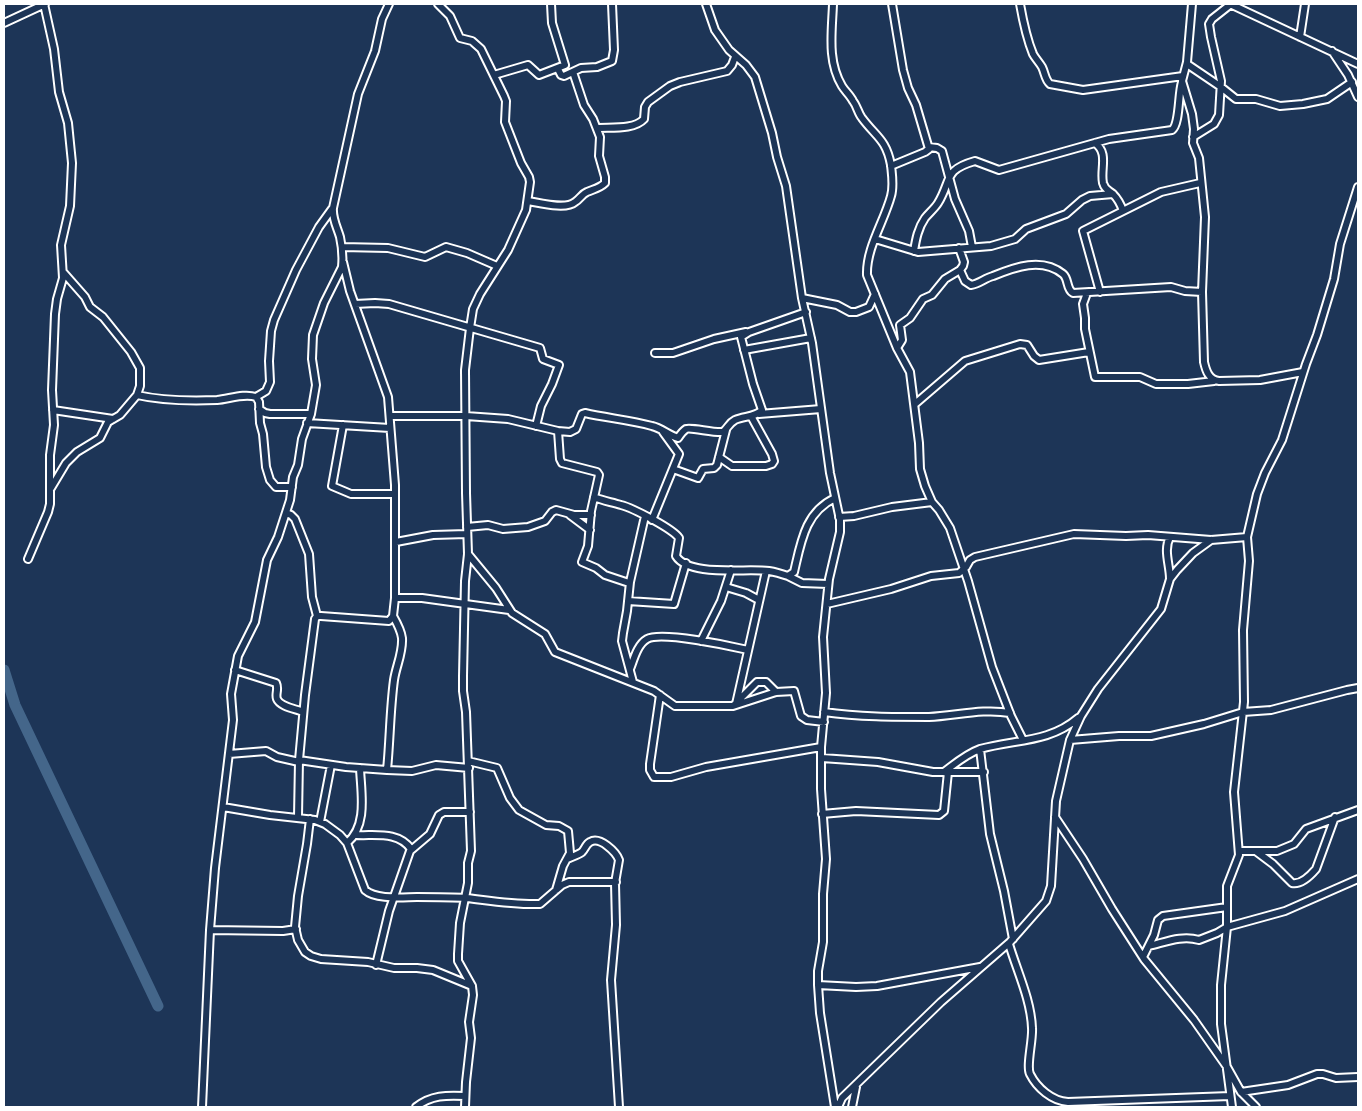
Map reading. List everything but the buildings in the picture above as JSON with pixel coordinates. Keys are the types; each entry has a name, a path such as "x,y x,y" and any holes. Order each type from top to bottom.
{"street":[{"path":"4,23 44,4 54,49 59,92 68,123 72,151 70,206 61,245 63,272 55,314 52,390 54,425 50,455 50,509 28,559"},
{"path":"317,616 335,616 386,622 393,616 396,542 390,416 386,390 355,304 343,260 333,208 358,94 375,51 382,18 389,4"},
{"path":"438,4 450,16 460,38 472,41 481,49 506,101 505,122 521,163 529,177 528,201 512,241 473,309 465,370 468,554 464,605 462,691 466,712 471,851 468,863 466,898 460,922 458,961 472,986 473,994 469,1022 470,1038 465,1107"},
{"path":"494,75 528,65 539,75 564,67 566,63 555,34 551,16 551,4"},
{"path":"558,69 562,76 581,68 598,67 613,59 614,28 612,4"},
{"path":"706,4 715,30 735,57 746,65 755,77 786,186 802,298 811,338 839,517 840,532 830,569 823,637 826,675 821,747 822,814 826,859 823,894 823,942 818,971 820,1013 836,1107"},
{"path":"832,4 831,51 836,73 841,85 852,99 862,118 884,143 891,166 893,186 867,265 868,279 897,348 910,372 919,443 920,469 932,502 950,528 964,569 988,654 1010,713 1023,740"},
{"path":"891,166 928,151 929,147 903,70 892,4"},
{"path":"1020,4 1023,26 1033,53 1042,66 1047,81 1050,84 1083,90 1183,78"},
{"path":"914,251 919,228 938,203 949,175 960,167 975,161 1003,170 1109,139 1166,132 1174,129 1177,124 1178,98 1187,64 1192,4"},
{"path":"1300,37 1305,4"},
{"path":"1193,137 1218,120 1222,87 1209,24 1212,19 1234,5 1358,64"},
{"path":"1331,50 1352,82 1358,97"},
{"path":"597,128 623,127 639,123 644,119 645,107 648,102 662,91 680,82 727,71 735,57"},
{"path":"1187,64 1222,87 1236,99 1256,99 1280,106 1327,99 1352,82"},
{"path":"528,201 549,205 567,205 574,203 583,194 604,184 605,177 599,156 600,145 597,128 584,105 574,72"},
{"path":"1183,78 1192,114 1193,143 1198,158 1205,217 1202,292 1204,362 1205,370 1214,380"},
{"path":"1095,143 1102,150 1105,187 1119,201 1123,211"},
{"path":"929,147 942,151 960,212 969,230 972,247"},
{"path":"1100,292 1083,232 1160,192 1200,183"},
{"path":"1232,1107 1222,1024 1221,997 1227,927 1227,886 1238,860 1239,851 1234,792 1243,712 1243,630 1249,561 1247,537 1262,481 1282,440 1317,335 1334,280 1340,244 1358,186"},
{"path":"875,239 914,251 925,252 991,246 1015,239 1026,229 1066,214 1082,200 1090,196 1113,194"},
{"path":"256,398 266,391 270,382 269,361 271,331 274,320 296,270 319,227 333,208"},
{"path":"342,247 388,248 425,257 446,248 467,253 497,266"},
{"path":"897,348 902,340 900,326 910,318 923,298 933,294 949,276 960,270 964,262 959,248"},
{"path":"202,1107 210,930 233,712 231,694 238,656 248,638 257,614 268,554 278,537 286,514 293,477 298,465 302,439 311,414 316,385 312,359 313,335 324,303 342,266 343,260"},
{"path":"960,270 965,281 973,285 1019,267 1045,264 1066,277 1071,293 1171,287 1185,291 1202,292"},
{"path":"50,490 66,462 77,452 100,438 108,422 120,415 137,396 140,386 140,368 134,357 103,317 93,309 86,297 63,272"},
{"path":"1087,292 1082,304 1086,340 1094,375 1097,378 1140,377 1156,384 1188,384 1214,380 1260,380 1304,372"},
{"path":"802,298 837,305 850,312 856,312 869,307 875,294"},
{"path":"355,304 389,304 540,348 542,358 559,365 541,406 536,426"},
{"path":"655,353 673,353 714,339 750,332 806,312"},
{"path":"750,332 740,338 753,384 762,407 762,412 759,414"},
{"path":"744,350 811,338"},
{"path":"914,404 965,361 974,357 1020,344 1027,345 1039,360 1089,352"},
{"path":"137,396 157,399 217,400 249,396 256,398 259,402 267,474 276,487 292,487"},
{"path":"259,408 265,413 270,414 311,414"},
{"path":"673,469 698,478 704,469 716,467 726,430 732,422 759,414 821,409"},
{"path":"53,410 112,419"},
{"path":"390,416 466,416 508,419 570,432 575,430 582,414 585,413 632,420 656,427 678,438 684,431 690,428 706,432 726,430"},
{"path":"719,457 732,466 766,466 772,464 774,461 772,454 752,416"},
{"path":"307,422 390,428"},
{"path":"343,425 332,486 351,494 395,494"},
{"path":"558,431 560,459 562,462 599,474 591,514 588,546 582,562 596,568 605,576 629,583"},
{"path":"633,682 622,641 629,583 648,518 673,469 679,452 663,431"},
{"path":"594,497 626,506 672,530 679,537 676,556 678,560 686,563 705,570 766,571 788,576 802,583 828,584"},
{"path":"788,576 794,572 806,528 812,516 824,503 835,498"},
{"path":"839,517 932,502"},
{"path":"396,542 488,525 502,529 528,527 544,521 554,510 574,515 591,514"},
{"path":"567,513 590,530"},
{"path":"286,514 291,515 295,519 309,554 312,597 317,616 303,712 299,761 298,817"},
{"path":"827,604 891,589 931,576 955,574 964,569 970,560 975,557 1066,534 1211,540 1247,537"},
{"path":"836,1107 842,1098 941,1002 1011,942 1046,901 1049,893 1058,792 1070,740 1081,716 1098,689 1161,609 1170,579 1166,547 1170,537"},
{"path":"1170,579 1193,553 1211,540"},
{"path":"468,554 496,588 509,610 545,634 553,649 559,655 654,690 675,706 734,705 776,692 794,691 801,716 807,720 824,722"},
{"path":"628,601 674,604 686,563"},
{"path":"701,641 726,587 731,570"},
{"path":"734,705 766,571"},
{"path":"726,587 746,593 759,600"},
{"path":"395,598 422,598 509,610"},
{"path":"387,770 391,705 394,680 400,661 402,638 398,624 393,616"},
{"path":"630,670 641,644 651,638 682,638 748,650"},
{"path":"235,670 276,683 278,686 277,699 280,703 303,712"},
{"path":"734,705 757,682 766,682 776,692"},
{"path":"1070,740 1119,736 1151,736 1204,724 1243,712 1271,710 1358,688"},
{"path":"660,695 650,764 650,770 654,777 671,777 706,767 821,747"},
{"path":"824,712 849,716 929,717 1000,711 1010,713"},
{"path":"822,814 856,811 939,815 944,809 946,772 967,755 980,750 1048,736 1062,730 1081,716"},
{"path":"980,750 990,834 1004,891 1011,942 1031,1022 1031,1050 1028,1067 1035,1081 1053,1099 1068,1102 1230,1096"},
{"path":"229,754 266,751 277,757 299,761 387,770 412,771 436,765 469,768"},
{"path":"822,758 878,762 933,772 984,772"},
{"path":"468,761 498,769 510,798 524,814 546,825 559,826 567,830 569,833 570,851 556,890"},
{"path":"320,822 331,764"},
{"path":"348,844 359,829 362,811 360,768"},
{"path":"223,807 270,815 298,817 320,822 340,835 348,844 367,893 393,898 466,898 517,904 540,904 569,882 616,882"},
{"path":"1239,851 1277,851 1287,848 1294,844 1306,829 1358,810"},
{"path":"376,965 381,938 393,898 411,850 430,834 439,814 444,812 470,812"},
{"path":"1055,817 1143,957 1194,1020 1227,1067 1241,1092 1256,1107"},
{"path":"1257,852 1273,864 1292,883 1298,884 1316,869 1335,817"},
{"path":"310,819 308,844 298,896 296,929 298,940 308,954 321,959 368,962 394,968 433,970 472,986"},
{"path":"356,835 392,836 404,841 411,850"},
{"path":"567,858 582,852 592,841 602,843 616,854 620,860 616,882 616,926 611,980 619,1107"},
{"path":"1149,946 1190,937 1199,940 1227,927 1285,911 1358,879"},
{"path":"1143,957 1154,936 1158,920 1164,916 1227,907"},
{"path":"210,930 283,931 296,929"},
{"path":"818,985 882,986 982,966"},
{"path":"1241,1092 1288,1085 1317,1074 1336,1078 1358,1077"},
{"path":"852,1107 858,1084"},
{"path":"416,1107 428,1099 440,1096 465,1096"}],"waterway":[{"path":"4,670 15,705 158,1006"}]}
